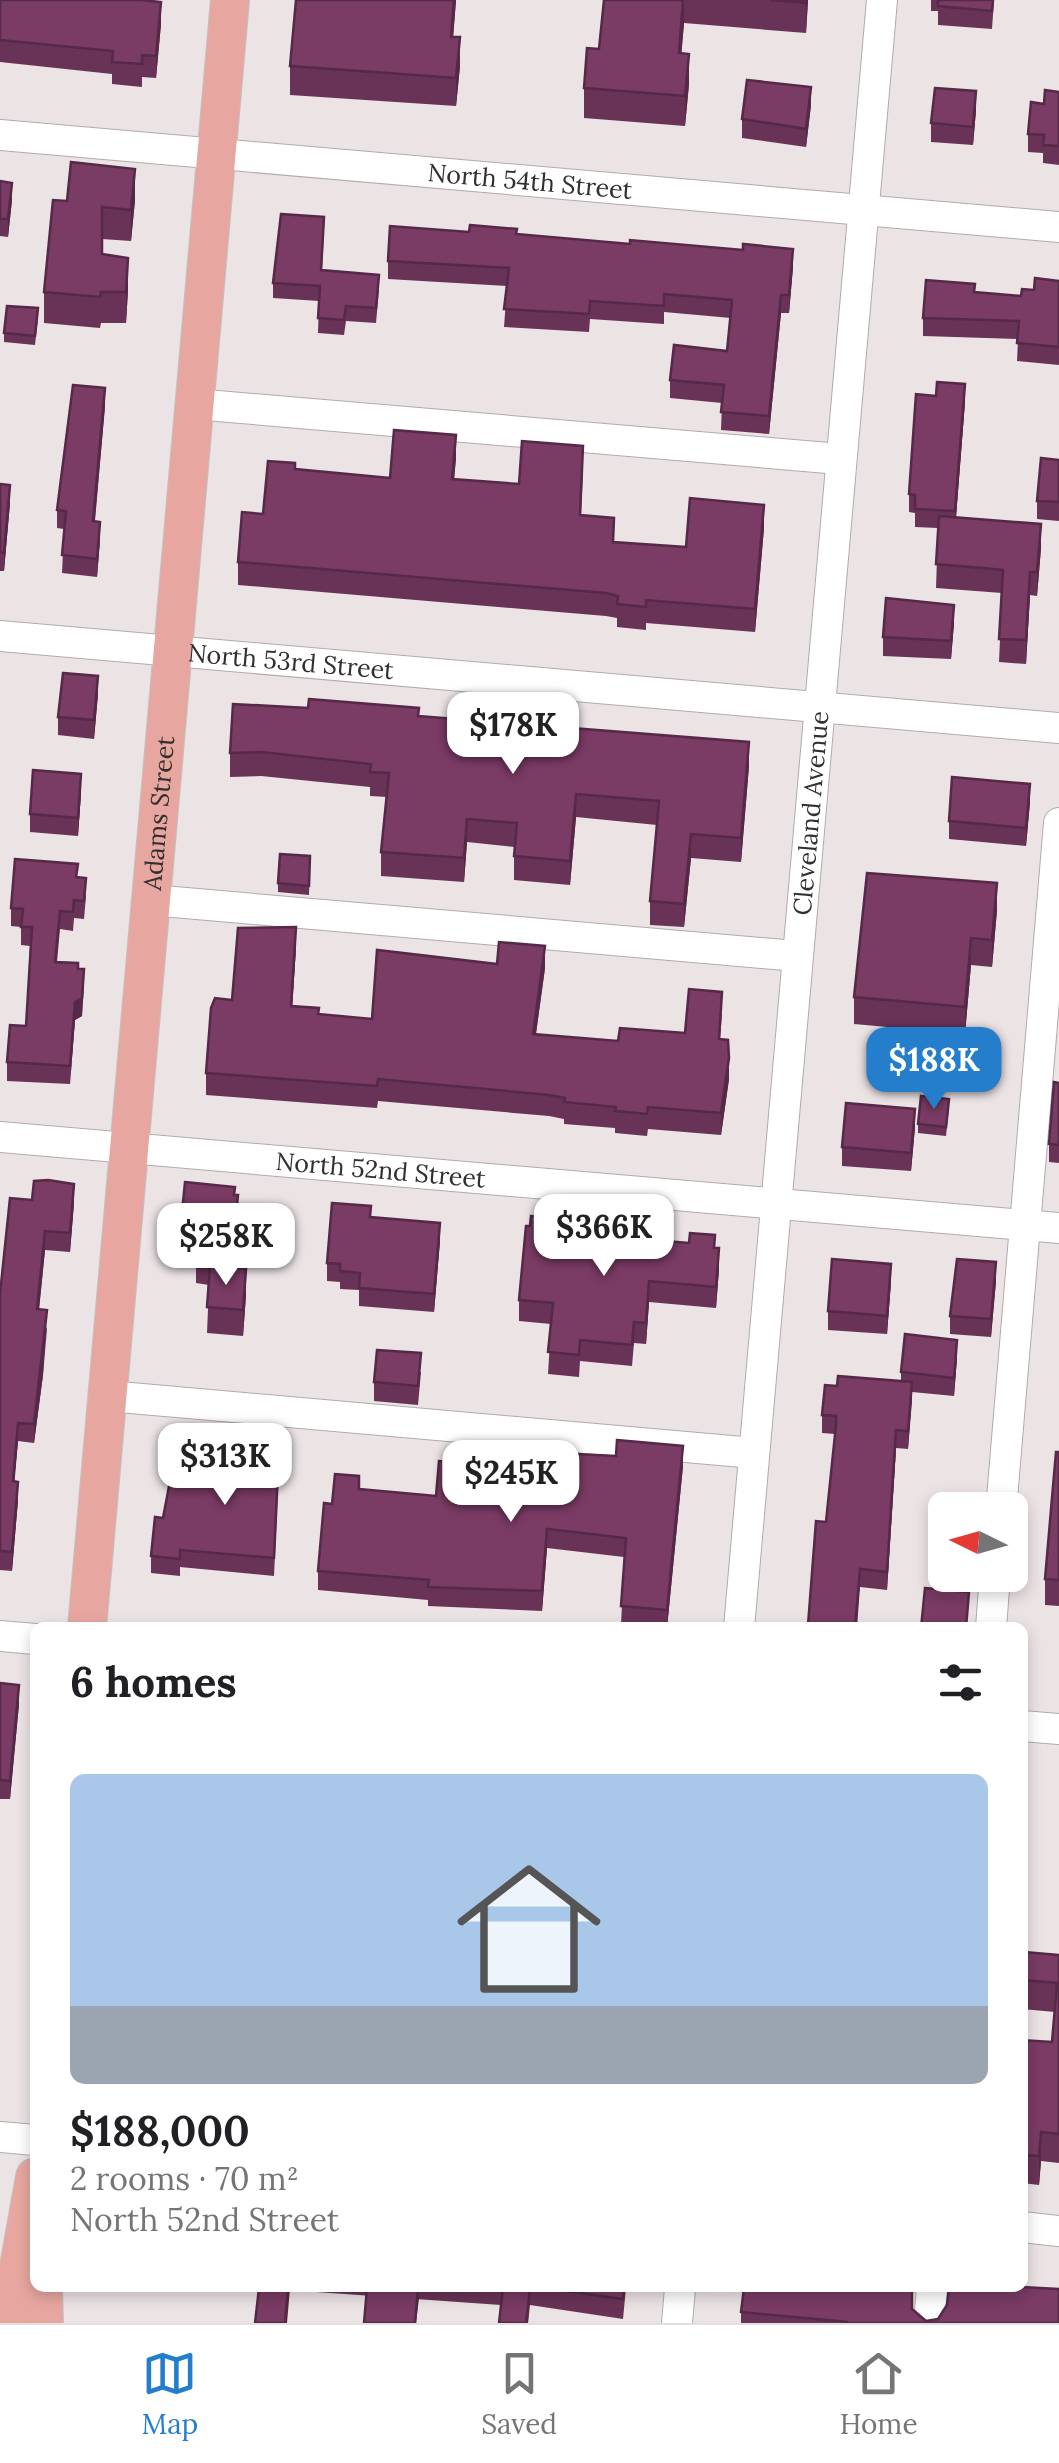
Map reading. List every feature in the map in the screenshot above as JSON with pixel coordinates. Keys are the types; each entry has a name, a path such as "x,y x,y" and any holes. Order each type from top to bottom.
{"main road":[{"name":"Adams Street","path":"89,1622 230,0"},
{"path":"9,2323 30,2205"},
{"path":"43,2292 44,2323"}],"street":[{"name":"Cleveland Avenue","path":"740,1622 882,0"},
{"name":"North 54th Street","path":"0,135 1059,228"},
{"path":"194,404 840,459"},
{"name":"North 53rd Street","path":"0,636 1059,728"},
{"path":"1002,1492 1059,823"},
{"path":"150,900 796,956"},
{"name":"North 52nd Street","path":"0,1137 1059,1228"},
{"path":"108,1396 754,1453"},
{"path":"991,1622 993,1592"},
{"path":"0,1636 30,1639"},
{"path":"1028,1726 1059,1729"},
{"path":"0,2138 30,2140"},
{"path":"1028,2228 1059,2231"},
{"path":"677,2323 680,2292"},
{"path":"929,2323 932,2292"}],"building":[{"path":"0,0 161,2 156,56 142,55 142,64 112,62 113,51 0,40"},
{"path":"296,0 454,0 451,37 460,37 456,78 290,66"},
{"path":"604,0 683,0 679,53 689,54 685,96 584,88 587,48 599,49"},
{"path":"938,0 993,0 992,11 938,6"},
{"path":"747,80 811,87 806,129 742,119"},
{"path":"935,88 976,91 973,127 931,123"},
{"path":"1045,90 1059,92 1059,146 1043,145 1044,135 1028,134 1031,102 1044,104"},
{"path":"71,162 135,169 131,210 102,207 102,254 128,258 126,292 101,292 100,297 44,292 53,200 67,201"},
{"path":"0,181 12,183 8,219 0,219"},
{"path":"281,214 324,217 321,270 379,275 376,308 346,306 344,320 318,318 320,286 273,283"},
{"path":"470,225 517,229 516,234 630,244 630,240 743,250 743,244 793,249 789,295 781,295 769,416 721,412 724,385 670,380 674,345 727,351 732,300 664,294 664,306 590,301 589,314 504,309 509,268 388,261 390,226 469,232"},
{"path":"1035,278 1059,281 1059,347 1017,343 1019,321 923,318 926,280 975,284 974,292 1021,296 1022,289 1034,290"},
{"path":"7,306 38,308 35,336 4,333"},
{"path":"937,382 965,384 955,511 915,509 915,495 909,494 916,394 936,396"},
{"path":"73,385 105,388 93,521 100,522 97,559 62,555 66,511 57,510"},
{"path":"394,430 456,435 452,479 519,484 522,441 583,446 580,515 614,518 613,542 686,547 690,498 764,505 755,609 646,600 646,607 617,604 618,596 606,593 238,562 242,512 263,514 268,461 295,463 295,469 390,478"},
{"path":"1041,458 1059,460 1059,502 1037,501"},
{"path":"0,484 10,485 4,553 0,552"},
{"path":"939,516 1041,524 1037,572 1030,572 1026,640 999,639 1003,570 936,564"},
{"path":"886,598 954,605 951,641 883,637"},
{"path":"63,673 98,676 94,720 58,717"},
{"path":"309,699 419,708 418,716 749,742 741,838 691,834 684,904 650,901 659,801 576,794 570,861 514,856 517,823 467,819 464,858 381,852 389,773 370,772 371,764 261,752 230,753 233,704 308,708"},
{"path":"33,770 81,774 78,818 30,814"},
{"path":"952,777 1030,784 1026,828 949,821"},
{"path":"280,854 310,856 309,886 278,883"},
{"path":"15,859 78,864 76,877 86,878 84,901 74,900 73,912 60,911 55,962 78,963 78,969 84,969 82,998 75,1002 70,1066 7,1062 10,1025 26,1026 32,927 21,927 23,909 11,908"},
{"path":"867,873 997,883 992,940 971,938 965,1007 854,997"},
{"path":"296,927 291,1006 319,1008 318,1014 372,1019 377,950 497,964 499,942 545,946 533,1034 618,1041 620,1028 685,1033 689,989 722,992 719,1039 728,1040 729,1058 721,1113 648,1107 647,1114 615,1111 616,1107 564,1102 565,1098 549,1095 378,1079 377,1086 206,1073 211,1008 215,998 232,1000 238,928"},
{"path":"1054,1082 1059,1083 1059,1145 1049,1144"},
{"path":"921,1096 949,1099 946,1127 918,1124"},
{"path":"846,1103 915,1109 911,1153 842,1147"},
{"path":"34,1181 74,1184 70,1233 45,1231 37,1309 47,1310 34,1424 18,1423 12,1552 0,1551 0,1294 10,1198 32,1200"},
{"path":"185,1182 235,1187 234,1195 238,1195 232,1260 196,1257 197,1241 189,1240 190,1224 181,1223"},
{"path":"332,1203 371,1206 370,1217 440,1223 434,1294 359,1288 360,1273 340,1271 340,1264 327,1263"},
{"path":"531,1216 564,1219 563,1229 642,1239 689,1243 690,1233 715,1235 714,1248 719,1248 716,1287 649,1281 646,1323 634,1322 632,1345 580,1340 579,1355 548,1352 553,1303 519,1300 526,1226 530,1226"},
{"path":"832,1259 891,1264 887,1316 828,1311"},
{"path":"957,1259 996,1262 991,1319 950,1316"},
{"path":"210,1265 246,1269 243,1310 207,1307"},
{"path":"905,1334 957,1340 954,1378 901,1372"},
{"path":"377,1350 421,1353 418,1386 374,1382"},
{"path":"838,1376 912,1382 908,1431 896,1430 887,1572 860,1569 856,1622 808,1622 816,1521 826,1522 836,1425 836,1416 822,1415 825,1385 837,1386"},
{"path":"251,1425 280,1428 274,1558 180,1550 180,1559 151,1556 155,1517 163,1518 170,1481 244,1483"},
{"path":"617,1440 683,1446 667,1610 621,1606 626,1538 547,1529 542,1591 428,1587 429,1580 318,1571 324,1503 332,1504 335,1474 359,1476 359,1489 436,1496 439,1461 495,1465 493,1485 574,1492 578,1454 616,1456"},
{"path":"1059,1452 1059,1580 1045,1579"},
{"path":"925,1588 928,1592 969,1592 966,1622 922,1622"},
{"path":"0,1683 19,1685 10,1781 0,1780"},
{"path":"1028,1952 1059,1955 1059,2134 1041,2132 1039,2156 1028,2155 1028,2040 1052,2042 1057,1983 1028,1981"},
{"path":"1059,2289 1059,2323 847,2323 741,2312 744,2292 912,2292 912,2309 926,2321 938,2319 947,2305 949,2292"},
{"path":"259,2292 288,2292 285,2323 255,2323"},
{"path":"367,2292 418,2292 415,2323 364,2323"},
{"path":"503,2292 530,2292 526,2323 499,2323"},
{"path":"573,2292 624,2292 623,2299"}]}
